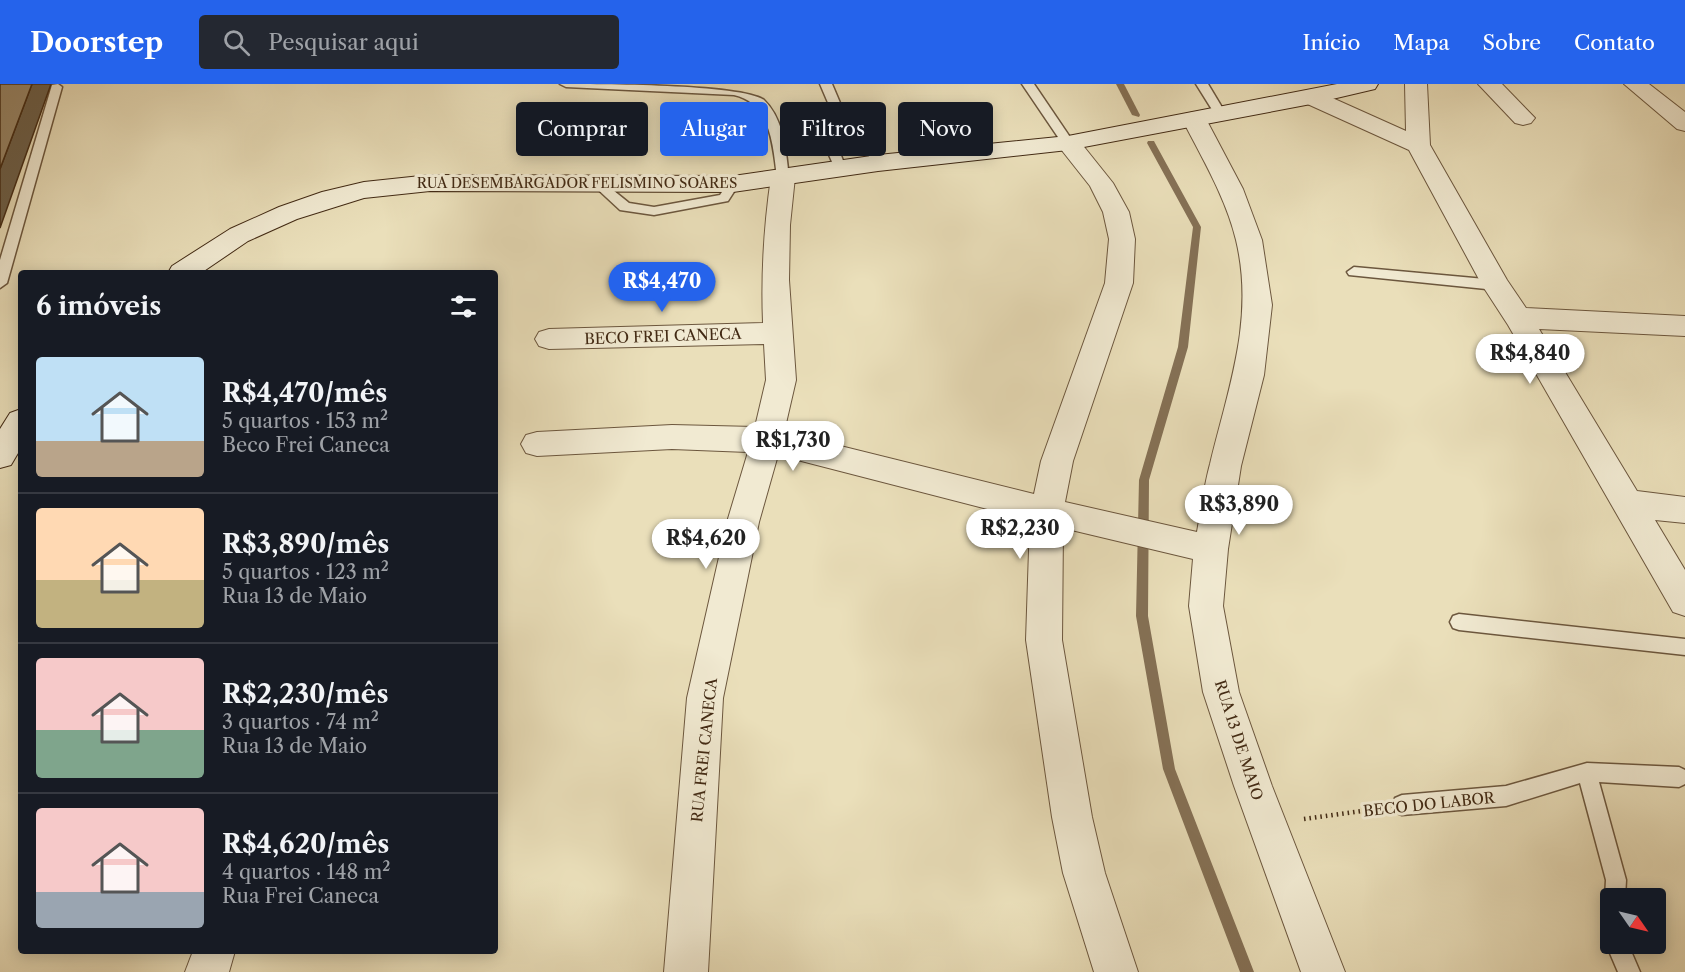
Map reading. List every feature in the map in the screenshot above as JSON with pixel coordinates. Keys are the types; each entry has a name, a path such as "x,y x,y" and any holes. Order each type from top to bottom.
{"street":[{"name":"RUA DESEMBARGADOR FELISMINO SOARES","path":"186,270 239,235 288,213 331,198 364,190 430,183 733,184 878,163 1068,142 1311,97 1367,84"},
{"path":"1416,84 1418,145 1496,285 1518,318 1685,601"},
{"path":"1489,84 1523,118"},
{"path":"1635,84 1685,124"},
{"path":"1311,97 1418,145"},
{"name":"RUA 13 DE MAIO","path":"1207,117 1249,240 1258,305 1249,375 1202,547 1206,606 1221,692 1267,824 1323,972"},
{"path":"1068,142 1101,183 1116,212 1122,239 1119,283 1057,461 1058,514 1044,640 1072,817 1084,873 1116,972"},
{"name":"RUA FREI CANECA","path":"686,972 705,699 743,522 767,440 781,380 776,333 777,225 783,177"},
{"path":"1518,318 1685,326"},
{"name":"BECO FREI CANECA","path":"549,339 776,333"},
{"path":"0,456 18,426"},
{"path":"537,444 672,437 767,440 1058,514 1202,547"},
{"path":"1627,503 1685,510"},
{"path":"207,972 212,954"}],"lane":[{"path":"566,84 734,92 753,97 767,111 778,144 783,177"},
{"path":"826,84 834,102"},
{"path":"1028,84 1068,142"},
{"path":"1202,84 1207,117"},
{"path":"0,283 56,87"},
{"path":"835,156 840,168"},
{"path":"874,156 878,163"},
{"path":"1353,272 1496,285"},
{"path":"1459,622 1685,647"},
{"path":"1587,772 1616,880 1616,888"},
{"name":"BECO DO LABOR","path":"1402,805 1506,796 1587,772 1679,777"},
{"path":"1621,954 1629,972"}],"path":[{"name":"BECO DO LABOR","path":"1267,824 1402,805"}],"building":[{"path":"0,84 32,84 0,169"}],"waterway":[{"path":"1120,84 1136,115"},
{"path":"1151,143 1197,227 1183,347 1144,480 1142,616 1169,769 1247,972"}]}
